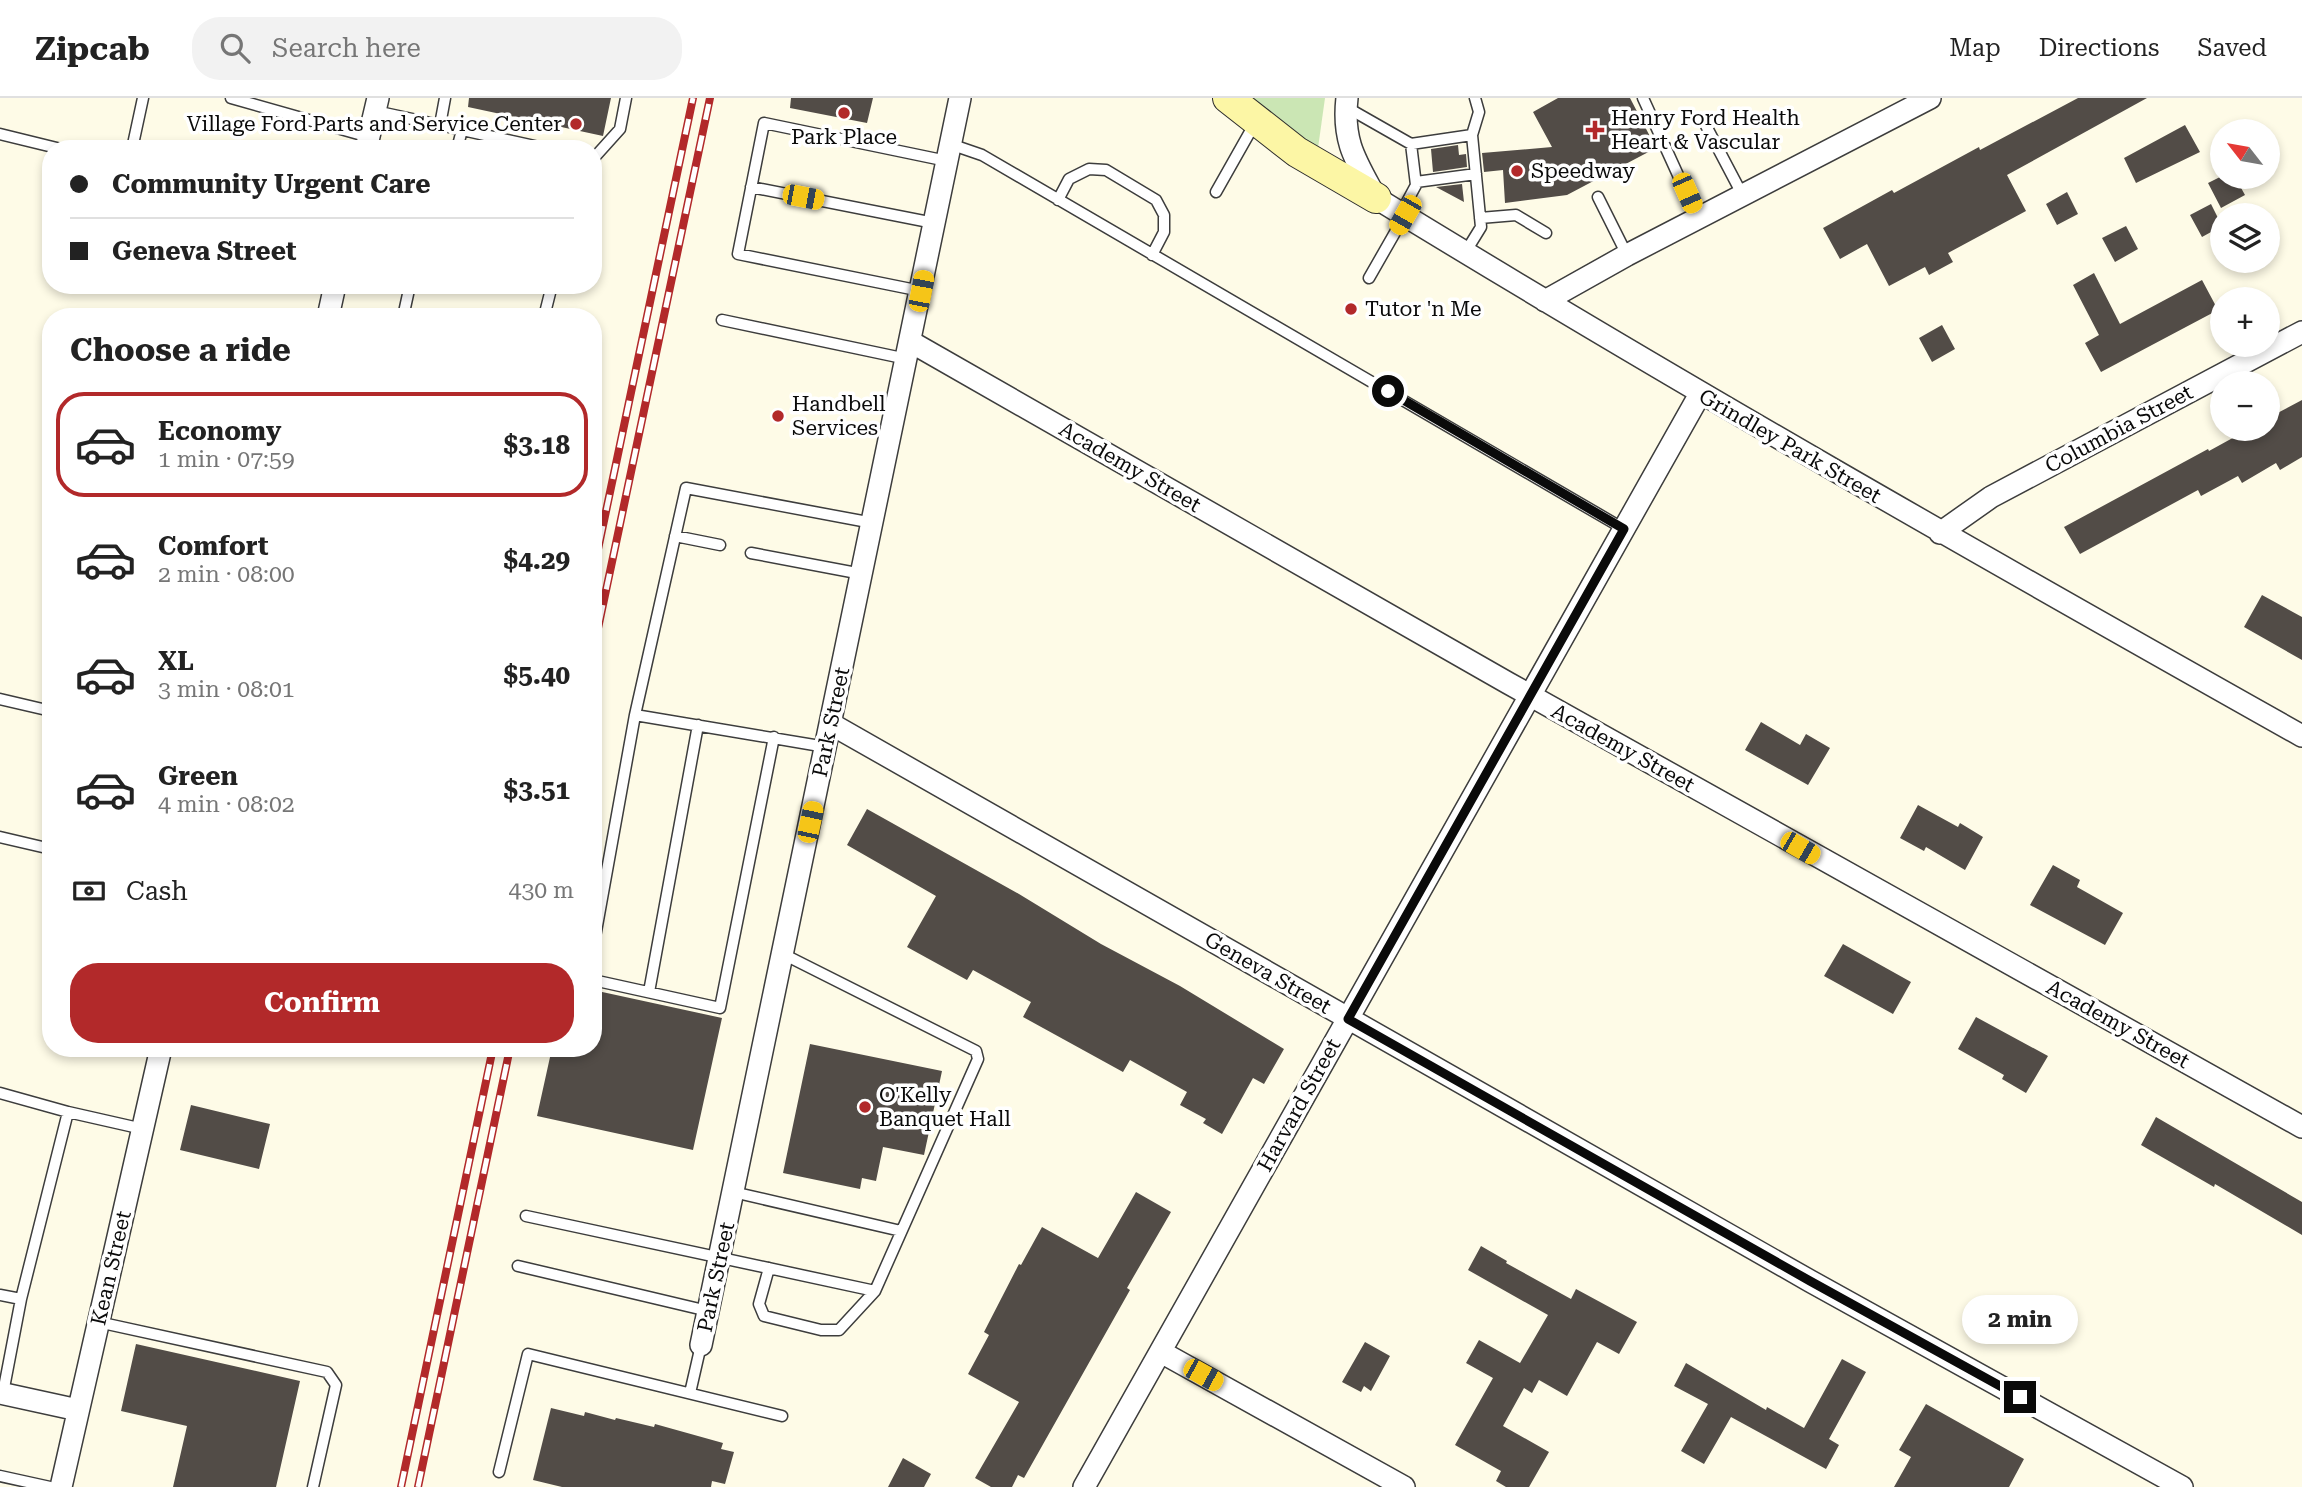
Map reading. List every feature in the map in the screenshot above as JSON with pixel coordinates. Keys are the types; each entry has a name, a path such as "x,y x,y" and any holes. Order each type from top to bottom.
{"main road":[{"path":"1228,98 1297,152 1394,209"}],"street":[{"name":"Park Street","path":"701,1346 960,98"},
{"path":"1545,301 1627,255 1930,98"},
{"name":"Grindley Park Street","path":"1346,103 1344,121 1351,152 1394,209 1700,394 2302,736"},
{"path":"369,140 376,105"},
{"name":"Columbia Street","path":"1941,533 1992,497 2302,332"},
{"name":"Academy Street","path":"909,351 2302,1127"},
{"name":"Harvard Street","path":"1084,1487 1700,394"},
{"name":"Geneva Street","path":"831,724 1810,1281 2182,1487"},
{"name":"Kean Street","path":"61,1487 159,1057"},
{"path":"1161,1352 1404,1487"},
{"path":"1,1393 78,1410"}],"lane":[{"path":"134,140 143,98"},
{"path":"232,98 359,140"},
{"path":"440,125 445,98"},
{"path":"602,149 620,129 626,98"},
{"path":"1465,253 1481,227 1472,135 1479,112 1475,98"},
{"path":"1643,98 1698,219"},
{"path":"1346,103 1411,144 1472,135"},
{"path":"376,105 440,125 507,140"},
{"path":"1216,192 1256,120"},
{"path":"1703,120 1743,196"},
{"path":"921,291 738,254 764,123 982,155 1624,529"},
{"path":"459,140 462,130"},
{"path":"0,134 42,144"},
{"path":"1411,144 1416,182"},
{"path":"1058,200 1069,179 1089,169 1106,170 1156,200 1164,215 1164,232 1152,255"},
{"path":"1369,278 1394,209 1416,182 1476,174"},
{"path":"751,187 934,223"},
{"path":"1598,197 1627,255"},
{"path":"1480,219 1516,215 1546,233"},
{"path":"722,320 909,351"},
{"path":"602,898 635,715 686,488 873,523"},
{"path":"675,536 720,545"},
{"path":"751,553 862,574"},
{"path":"0,699 42,709"},
{"path":"635,715 826,747"},
{"path":"649,992 698,725"},
{"path":"602,982 720,1008 775,737"},
{"path":"0,837 42,847"},
{"path":"769,1268 760,1304 764,1316 821,1330 839,1330 875,1291 978,1059 976,1051 783,954"},
{"path":"0,1093 143,1129"},
{"path":"1,1393 21,1299 68,1112"},
{"path":"733,1192 901,1231"},
{"path":"526,1216 875,1291"},
{"path":"518,1266 708,1311"},
{"path":"0,1295 21,1299"},
{"path":"98,1322 327,1372 336,1385 313,1487"},
{"path":"690,1393 701,1346"},
{"path":"499,1472 528,1353 782,1416"},
{"path":"0,1476 50,1487"}],"green space":[{"path":"1243,98 1325,98 1318,148"}],"building":[{"name":"Village Ford Parts and Service Center","path":"469,98 611,98 603,136 468,107"},
{"name":"Park Place","path":"791,98 873,98 867,123 790,108"},
{"name":"Henry Ford Health Heart & Vascular","path":"1558,98 1630,98 1656,148 1567,195 1505,203 1503,170 1484,172 1482,153 1552,147 1533,112"},
{"path":"2078,98 2147,98 2007,175 2026,211 1948,253 1953,262 1929,275 1925,267 1889,286 1867,244 1840,259 1823,228 1892,190 1894,193"},
{"path":"2185,125 2200,152 2136,183 2124,158"},
{"path":"1458,145 1459,155 1466,154 1467,167 1433,172 1431,149"},
{"path":"1462,184 1464,202 1436,187"},
{"path":"2211,189 2242,189 2245,195 2230,203 2218,203"},
{"path":"2067,192 2078,214 2057,225 2046,204"},
{"path":"2210,205 2210,233 2202,237 2190,215"},
{"path":"2126,226 2138,249 2115,262 2102,238"},
{"path":"2094,273 2120,324 2202,280 2210,295 2210,314 2101,372 2085,343 2099,335 2073,285"},
{"path":"1942,325 1955,349 1932,362 1919,338"},
{"path":"2302,400 2302,457 2280,470 2276,463 2242,483 2238,476 2201,496 2198,490 2080,554 2064,527 2227,441 2280,441 2280,412"},
{"path":"2262,595 2302,617 2302,660 2244,627"},
{"path":"1761,722 1800,745 1806,734 1830,748 1808,785 1745,750"},
{"path":"1918,805 1958,827 1960,823 1983,837 1965,870 1926,847 1924,851 1900,838"},
{"path":"867,809 1019,894 1101,944 1180,986 1284,1049 1264,1084 1253,1078 1222,1134 1203,1123 1206,1119 1180,1105 1187,1092 1130,1060 1123,1072 1023,1017 1031,1002 973,970 967,980 907,947 936,896 847,845"},
{"path":"2053,865 2080,880 2077,887 2123,913 2105,945 2030,905"},
{"path":"1843,944 1911,982 1893,1014 1824,976"},
{"path":"602,992 722,1018 693,1150 537,1116 550,1057 602,1057"},
{"path":"1976,1017 2048,1056 2026,1093 2002,1079 2004,1075 1958,1049"},
{"name":"O'Kelly Banquet Hall","path":"810,1044 942,1071 924,1155 883,1147 876,1181 862,1178 860,1189 783,1173"},
{"path":"191,1105 270,1124 259,1169 180,1150"},
{"path":"2156,1117 2302,1202 2302,1235 2141,1145"},
{"path":"1136,1192 1171,1212 1024,1478 1018,1475 1012,1487 991,1487 975,1478 1019,1402 968,1374 989,1335 984,1332 1019,1264 1021,1265 1042,1227 1098,1258"},
{"path":"1481,1246 1571,1299 1576,1289 1637,1322 1619,1354 1597,1342 1567,1396 1539,1380 1532,1393 1524,1388 1503,1426 1549,1452 1529,1487 1506,1487 1496,1481 1501,1471 1455,1445 1493,1378 1466,1363 1479,1340 1520,1363 1548,1315 1468,1270"},
{"path":"1365,1342 1390,1356 1371,1391 1364,1386 1361,1392 1342,1382"},
{"path":"136,1344 300,1381 276,1487 173,1487 187,1426 121,1411"},
{"path":"1842,1359 1866,1372 1829,1439 1839,1445 1826,1469 1731,1417 1704,1464 1681,1451 1708,1404 1674,1386 1686,1363 1766,1410 1767,1407 1804,1428"},
{"path":"1926,1404 2024,1459 2009,1487 1894,1487 1911,1457 1899,1450"},
{"path":"551,1408 584,1416 585,1412 654,1427 655,1424 723,1443 721,1449 734,1452 725,1484 712,1481 711,1487 562,1487 533,1480"},
{"path":"903,1458 931,1474 924,1487 888,1487"}],"railway":[{"path":"602,530 693,98"},
{"path":"602,609 710,98"},
{"path":"401,1487 491,1057"},
{"path":"418,1487 508,1057"}],"place":[{"name":"Park Place","path":"844,113"},
{"name":"Village Ford Parts and Service Center","path":"576,124"},
{"name":"Henry Ford Health Heart & Vascular","path":"1595,130"},
{"name":"Speedway","path":"1517,171"},
{"name":"Tutor 'n Me","path":"1351,309"},
{"name":"Handbell Services","path":"778,416"},
{"name":"O'Kelly Banquet Hall","path":"865,1107"}],"route":[{"path":"1388,391 1624,529 1348,1019 2020,1397"}]}
